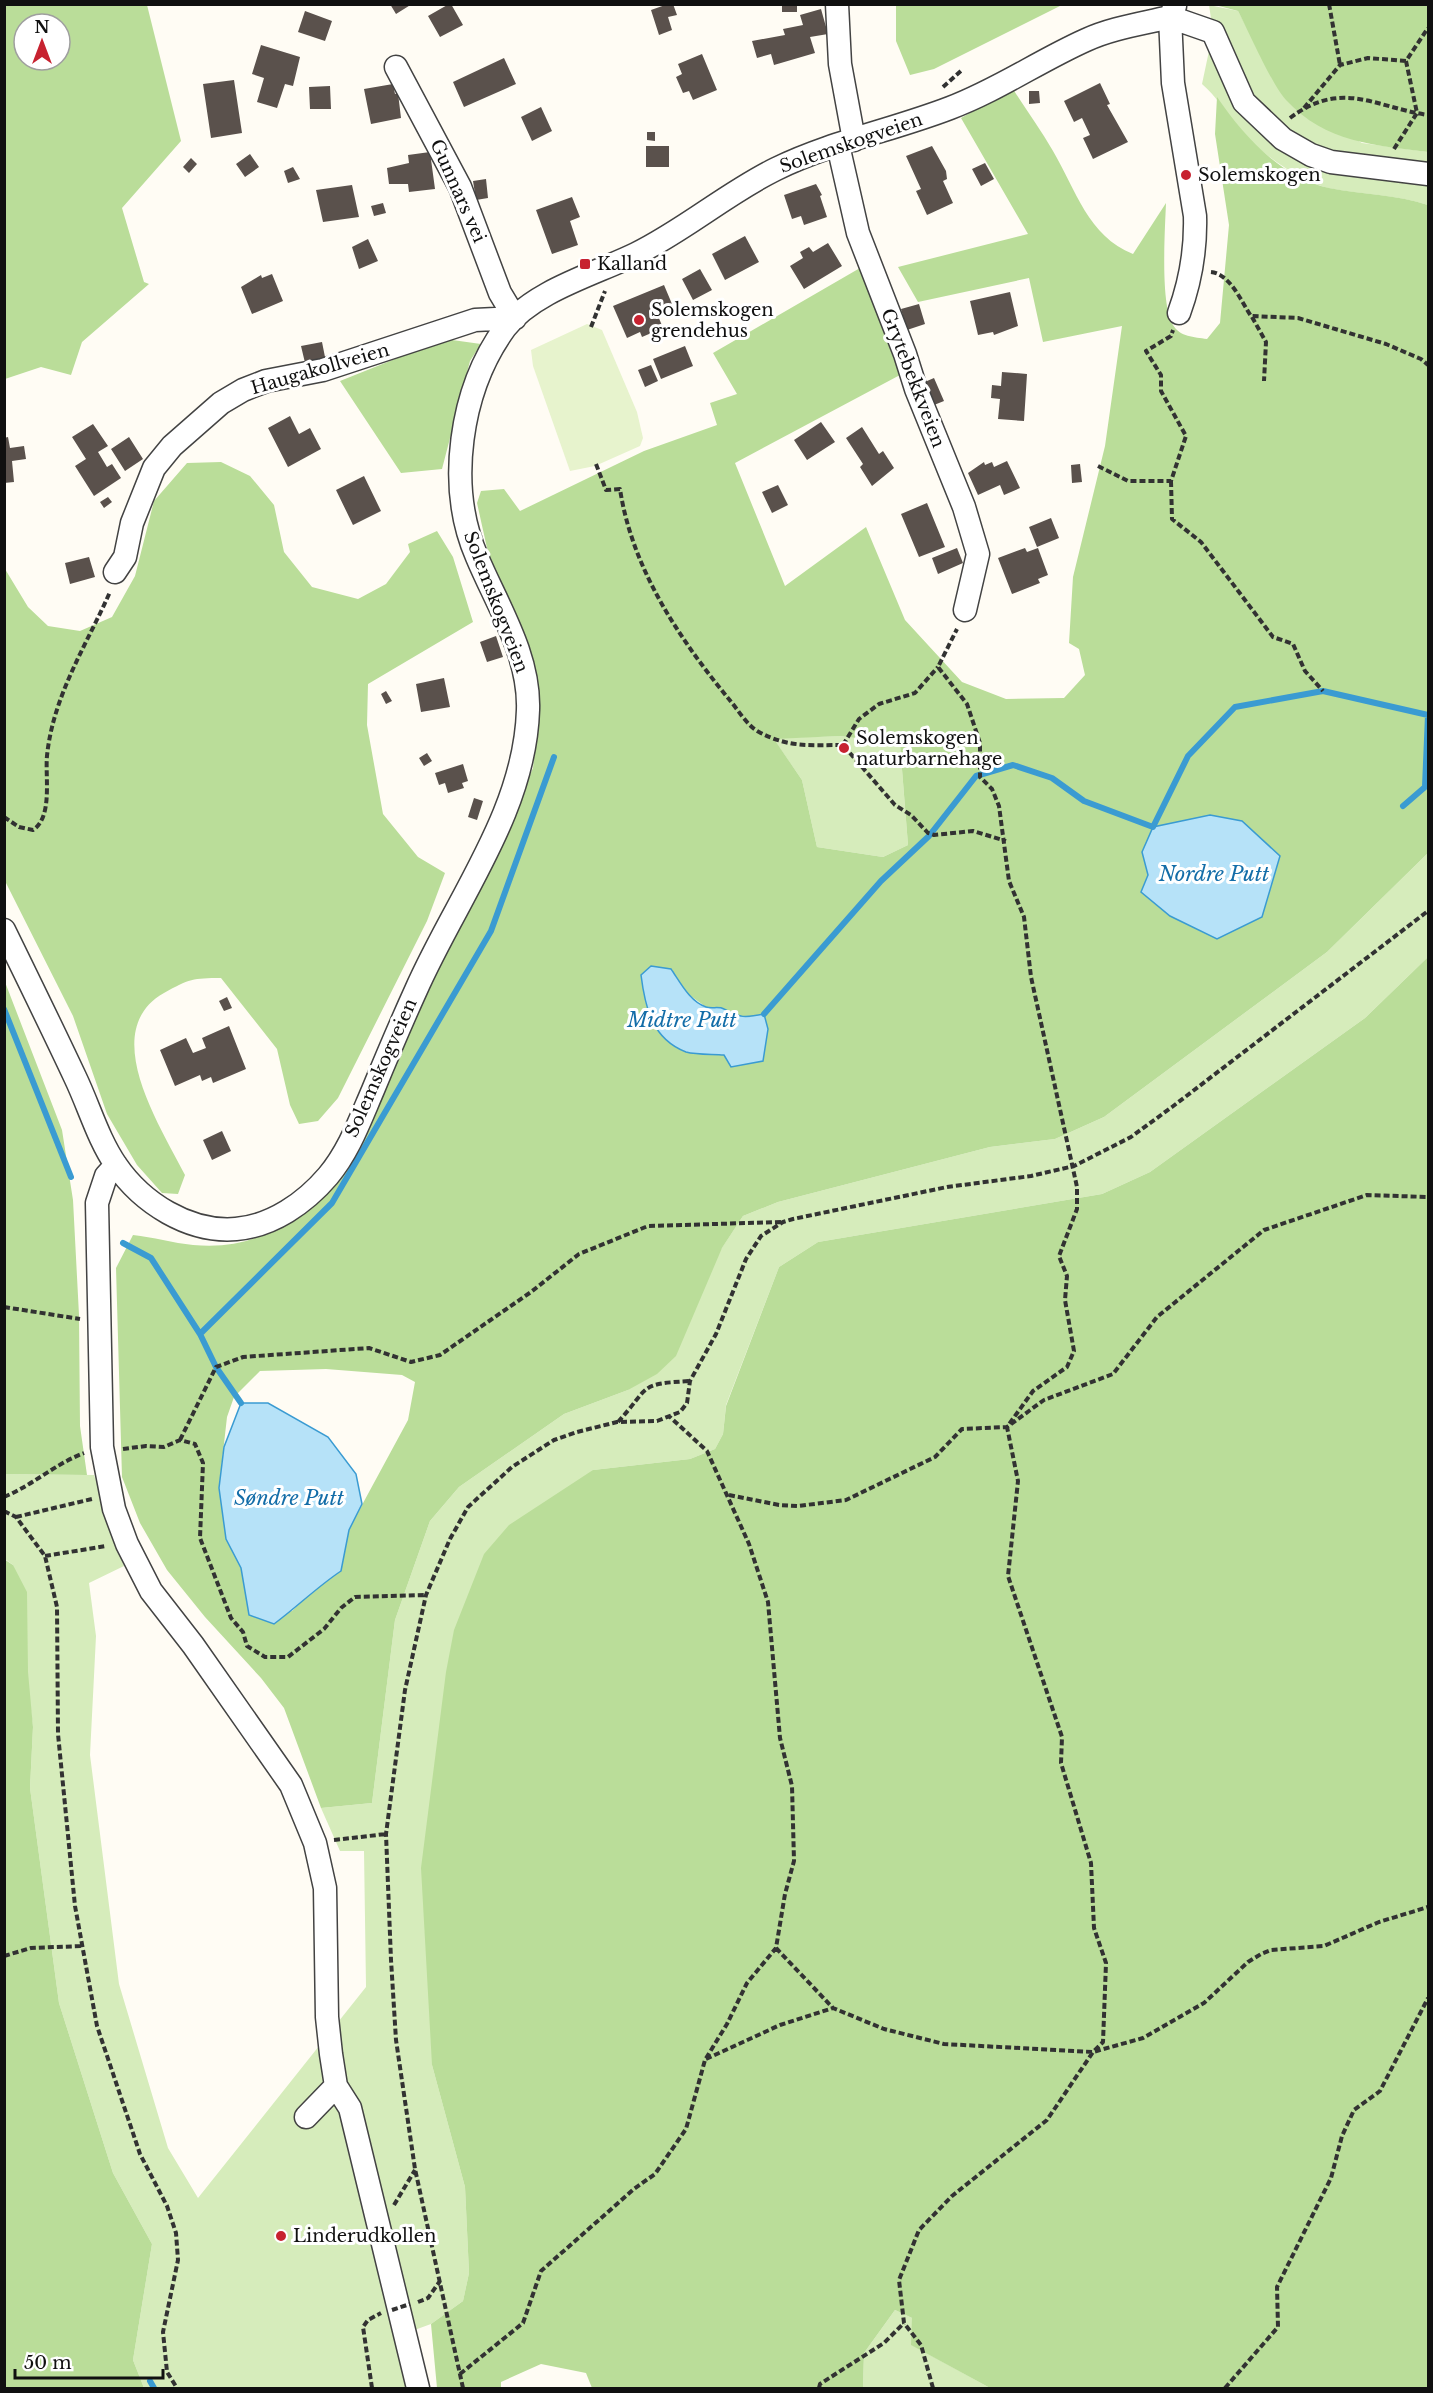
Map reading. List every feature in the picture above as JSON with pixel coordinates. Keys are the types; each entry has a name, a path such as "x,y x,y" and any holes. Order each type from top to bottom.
{"street":[{"name":"Grytebekkveien","path":"837,4 846,142 858,233 905,354 916,389 964,507 978,555 965,610"},
{"name":"Solemskogveien","path":"4,930 116,1165 137,1190 177,1217 207,1228 234,1229 263,1223 304,1200 327,1177 352,1137 425,970 504,813 524,748 528,709 525,672 515,641 471,544 464,512 461,475 463,440 472,398 488,357 515,318 537,300 662,241 778,168 972,99 1105,32 1173,11"},
{"path":"1179,313 1192,269 1195,216 1173,83 1173,11 1214,32 1244,102 1273,131 1311,155 1331,162 1428,174"},
{"name":"Gunnars vei","path":"396,67 460,187 500,293 515,318"},
{"name":"Haugakollveien","path":"115,572 125,557 135,515 154,468 172,446 221,403 243,390 266,381 323,370 475,320 515,318"},
{"path":"116,1165 106,1176 97,1203 102,1447 111,1497 127,1544 151,1592 193,1645 291,1785 315,1843 325,1888 327,2017 336,2086 350,2108 418,2388"},
{"path":"306,2117 336,2086"}],"path":[{"path":"1329,4 1340,65"},
{"path":"1382,168 1417,113 1406,61 1428,28"},
{"path":"1304,108 1340,65 1368,58 1406,61"},
{"path":"1273,131 1304,108 1324,99 1352,97 1428,115"},
{"path":"591,327 606,287 604,269"},
{"path":"1192,269 1220,273 1229,282 1251,316 1266,342 1264,381"},
{"path":"1179,313 1171,336 1146,351 1161,375 1161,391 1185,435 1171,481 1172,519 1201,542 1273,637 1293,644 1305,671 1323,691"},
{"path":"1251,316 1298,318 1386,344 1421,359 1428,365"},
{"path":"596,464 606,490 620,489 623,513 643,569 681,638 756,730 785,744 843,745 895,805 911,815 934,835 973,831 1006,841"},
{"path":"1098,466 1128,481 1171,481"},
{"path":"4,817 19,827 33,830 44,817 47,756 56,707 110,593 115,572"},
{"path":"843,745 859,719 879,704 915,693 938,667 965,610"},
{"path":"933,2388 921,2345 904,2323 899,2280 919,2230 952,2196 1047,2120 1093,2052 1103,2042 1106,1963 1094,1928 1091,1863 1061,1763 1062,1737 1008,1576 1018,1481 1007,1427 1033,1391 1067,1367 1074,1351 1065,1300 1067,1276 1059,1256 1077,1209 1074,1166 1031,977 1024,917 1009,881 1006,841 999,806 992,789 980,777 980,743 967,704 938,667"},
{"path":"180,1440 216,1367 243,1358 369,1348 411,1362 440,1355 531,1292 579,1254 648,1226 783,1222 947,1187 1031,1176 1074,1166 1139,1131 1329,989 1428,910"},
{"path":"729,1495 778,1505 798,1506 846,1500 889,1477 935,1457 962,1429 1007,1427 1044,1400 1113,1374 1157,1317 1264,1230 1367,1196 1428,1197"},
{"path":"463,2388 415,2169 396,2040 386,1834 405,1690 426,1595 457,1524 468,1507 482,1491 534,1451 554,1440 617,1422 657,1421 680,1412 687,1402 690,1381 716,1334 746,1259 761,1236 783,1222"},
{"path":"4,1307 101,1322"},
{"path":"617,1422 645,1388 657,1383 690,1381"},
{"path":"460,2374 523,2323 541,2271 634,2189 655,2174 686,2129 705,2060 727,2024 747,1983 776,1948 784,1894 794,1861 792,1786 780,1738 768,1602 749,1544 729,1495 707,1451 670,1417"},
{"path":"4,1497 39,1480 62,1462 102,1447 126,1449 146,1446 164,1447 180,1440 195,1444 203,1462 200,1538 231,1618 243,1632 247,1646 265,1657 288,1657 324,1629 341,1608 355,1597 426,1595"},
{"path":"16,1516 111,1497"},
{"path":"4,1511 16,1516 45,1556 57,1607 57,1734 75,1906 97,2026 140,2154 167,2206 176,2233 178,2260 163,2332 167,2372 177,2388"},
{"path":"45,1556 127,1544"},
{"path":"315,1843 386,1834"},
{"path":"776,1948 833,2008 884,2029 944,2044 1093,2052 1143,2038 1204,2003 1248,1962 1261,1954 1271,1950 1324,1946 1379,1922 1428,1907"},
{"path":"4,1956 31,1948 82,1946"},
{"path":"1225,2388 1278,2327 1276,2287 1331,2178 1342,2136 1354,2110 1380,2091 1428,1998"},
{"path":"705,2060 780,2025 833,2008"},
{"path":"379,2232 415,2169"},
{"path":"372,2388 363,2327 372,2317 428,2298 441,2280"},
{"path":"819,2388 820,2384 884,2343 904,2323"}],"green space":[{"path":"5,4 147,5 181,141 122,208 144,282 149,284 82,342 71,375 41,367 5,379"},
{"path":"896,4 1062,5 934,69 910,75 896,41"},
{"path":"1209,5 1238,11 1285,98 1362,143 1428,152 1428,205 1328,188 1317,184 1291,172 1245,136 1217,99 1202,84 1213,32"},
{"path":"1215,5 1428,5 1428,152 1370,144 1334,134 1301,114 1280,92 1238,11"},
{"path":"1013,89 1048,143 1094,224 1118,246 1133,254 1166,203 1164,266 1166,301 1173,325 1179,332 1192,337 1207,339 1220,323 1229,225 1215,134 1217,97 1251,140 1279,165 1295,175 1329,188 1404,199 1428,205 1428,853 1327,952 1104,1117 1055,1139 990,1147 778,1202 743,1216 722,1248 676,1356 657,1374 628,1390 564,1414 459,1487 430,1521 395,1620 372,1803 321,1808 284,1708 261,1678 205,1617 167,1570 140,1523 122,1477 116,1268 133,1235 193,1245 240,1243 266,1234 306,1210 419,1007 472,905 533,768 538,720 489,557 477,503 481,491 504,489 520,511 644,451 717,425 710,403 737,394 713,353 860,268 900,375 735,463 785,586 866,527 905,620 962,682 1006,699 1064,698 1085,675 1079,649 1069,643 1073,577 1105,446 1122,326 1043,342 1029,278 918,302 898,267 1028,234 961,118","holes":["840,736 900,744 908,845 883,857 817,847 802,780 774,739","1148,875 1170,916 1141,892","671,969 688,994 706,1007 722,1008 732,1016 749,1017 724,1055 687,1052","326,1369 402,1375 415,1382 408,1420 349,1529 340,1571 314,1589 292,1611 249,1615 241,1568 219,1488 227,1417 234,1397 260,1371"]},
{"path":"587,324 602,330 637,412 643,438 640,446 595,466 570,471 533,366 531,350"},
{"path":"445,339 481,344 470,361 442,469 401,473 340,381"},
{"path":"221,462 250,476 274,505 284,552 312,587 358,599 386,584 410,552 408,544 437,531 453,557 473,622 368,684 367,725 383,814 418,857 445,873 427,921 338,1098 318,1121 299,1124 290,1105 277,1049 221,978 191,980 172,988 145,1010 136,1031 135,1055 140,1080 162,1132 185,1175 178,1194 162,1193 137,1165 107,1114 73,1016 5,881 5,569 28,607 48,626 80,631 112,617 135,576 154,501 187,463"},
{"path":"840,736 900,744 908,845 883,857 817,847 802,780 773,738"},
{"path":"1428,853 1428,957 1365,1018 1150,1172 1102,1194 818,1242 779,1267 726,1405 723,1434 715,1449 690,1459 593,1470 432,2065 465,2187 469,2273 463,2301 431,2324 398,2336 406,2388 144,2388 133,2360 152,2244 113,2173 59,2003 30,1788 33,1727 13,1565 5,1559 5,1474 94,1475 124,1566 89,1583 96,1636 90,1755 119,1984 168,2148 198,2198 366,1987 364,1851 340,1851 321,1808 372,1803 395,1620 430,1521 459,1487 564,1414 628,1390 743,1216 778,1202 990,1147 1055,1139 1104,1117 1327,952"},
{"path":"1428,957 1428,2388 990,2388 911,2345 912,2318 895,2310 864,2353 863,2388 592,2388 586,2373 541,2364 501,2382 501,2388 437,2388 431,2324 463,2301 469,2273 465,2187 432,2065 421,1868 446,1672 454,1630 484,1554 509,1525 593,1470 690,1459 715,1449 723,1434 726,1406 779,1267 818,1242 1102,1194 1150,1172 1365,1018"},
{"path":"5,982 62,1130 73,1200 79,1315 80,1426 87,1475 5,1474"},
{"path":"4,1559 13,1565 27,1592 28,1672 33,1727 30,1788 59,2003 113,2173 152,2244 133,2360 144,2388 5,2388"},
{"path":"895,2310 912,2318 912,2345 990,2388 863,2388 864,2353"}],"water":[{"name":"Nordre Putt","path":"1210,815 1242,821 1280,856 1262,917 1217,939 1170,916 1141,892 1148,875 1142,852 1153,827"},
{"name":"Midtre Putt","path":"651,966 671,969 690,996 706,1007 722,1008 743,1016 764,1014 768,1029 763,1061 731,1067 724,1055 686,1052 665,1039 652,1021 645,999 641,975"},
{"name":"Søndre Putt","path":"241,1403 268,1403 328,1437 356,1474 362,1504 349,1530 341,1571 274,1624 249,1615 241,1568 226,1539 219,1488 224,1447"}],"building":[{"path":"390,4 412,4 396,14"},
{"path":"449,4 463,25 440,37 428,16"},
{"path":"673,4 677,15 668,17 672,30 659,35 651,10"},
{"path":"782,4 797,4 797,12 782,12"},
{"path":"821,9 828,34 810,37 815,53 774,65 771,54 757,58 752,41 785,35 783,29 803,25 800,15"},
{"path":"305,11 332,21 325,41 298,32"},
{"path":"261,45 300,57 293,86 285,84 277,108 257,102 264,78 252,74"},
{"path":"702,54 717,90 693,100 689,91 683,93 676,77 682,74 678,64"},
{"path":"504,58 516,84 464,107 453,82"},
{"path":"234,80 242,133 211,138 203,84"},
{"path":"1100,83 1110,104 1107,105 1128,142 1093,159 1083,138 1090,135 1082,118 1074,122 1064,101"},
{"path":"393,84 395,94 398,93 401,118 371,124 364,89"},
{"path":"330,86 331,109 310,109 309,87"},
{"path":"1029,91 1039,91 1040,103 1029,104"},
{"path":"541,107 552,131 532,141 521,117"},
{"path":"647,132 655,132 655,141 647,140"},
{"path":"646,146 669,146 669,167 646,167"},
{"path":"932,146 946,171 947,179 943,181 953,203 927,215 916,191 921,189 906,156"},
{"path":"430,152 435,189 409,192 408,184 389,184 387,168 409,163 408,155"},
{"path":"250,154 259,167 245,177 236,164"},
{"path":"191,158 197,164 189,173 183,167"},
{"path":"985,163 994,179 981,186 972,169"},
{"path":"293,167 300,179 288,183 284,171"},
{"path":"486,179 488,198 476,200 473,181"},
{"path":"816,184 822,195 820,196 827,217 804,225 801,216 792,219 784,195"},
{"path":"352,185 359,217 323,222 316,190"},
{"path":"572,197 580,217 570,221 578,245 552,254 536,210"},
{"path":"383,203 386,213 374,216 371,206"},
{"path":"745,236 759,262 725,280 712,254"},
{"path":"368,239 378,261 359,269 352,247"},
{"path":"828,243 842,266 804,289 790,266 803,258 800,252 809,247 813,252"},
{"path":"700,269 712,290 693,300 682,279"},
{"path":"272,274 283,301 252,314 241,287 261,275 262,278"},
{"name":"Solemskogen grendehus","path":"664,285 672,304 656,311 663,328 642,337 640,332 627,338 613,306"},
{"path":"1010,292 1018,326 994,335 993,332 978,335 970,301"},
{"path":"919,304 925,324 907,330 901,309"},
{"path":"322,342 326,362 306,367 301,346"},
{"path":"685,346 693,366 661,379 653,359"},
{"path":"651,365 658,381 645,387 638,370"},
{"path":"1002,372 1027,374 1024,421 998,419 1000,399 991,398 992,385 1001,386"},
{"path":"934,378 944,401 929,407 920,384"},
{"path":"290,416 299,434 310,428 321,449 288,467 268,428"},
{"path":"821,422 835,442 807,460 794,440"},
{"path":"93,424 108,446 98,452 107,467 112,464 121,478 94,496 75,466 86,459 72,437"},
{"path":"862,427 879,454 883,451 894,468 872,486 860,467 863,464 846,438"},
{"path":"8,437 10,448 24,446 26,459 12,461 14,482 4,483 4,438"},
{"path":"129,437 143,459 125,471 111,449"},
{"path":"1007,461 1020,488 1004,495 1000,485 978,495 968,473 984,462 985,465 992,462 994,467"},
{"path":"1080,464 1082,482 1072,483 1071,465"},
{"path":"364,476 381,511 353,525 336,490"},
{"path":"778,485 788,505 772,513 762,492"},
{"path":"108,497 112,502 104,508 100,502"},
{"path":"927,503 945,547 919,557 901,514"},
{"path":"1051,518 1059,538 1037,547 1029,527"},
{"path":"957,548 963,563 938,574 932,558"},
{"path":"1025,548 1027,552 1038,548 1048,575 1038,579 1040,583 1012,594 998,558"},
{"path":"89,557 95,577 70,584 65,563"},
{"path":"496,636 503,657 487,662 480,642"},
{"path":"444,678 450,707 421,712 416,684"},
{"path":"386,691 392,701 386,704 381,694"},
{"path":"427,753 432,761 424,766 419,758"},
{"path":"463,764 468,781 462,783 464,788 448,793 445,783 439,785 435,773"},
{"path":"474,798 483,801 477,820 468,817"},
{"path":"227,997 232,1008 224,1011 219,1001"},
{"path":"229,1026 246,1069 213,1083 211,1077 202,1081 200,1075 175,1086 160,1050 186,1038 193,1053 206,1048 202,1038"},
{"path":"222,1131 231,1151 212,1160 203,1140"}],"waterway":[{"path":"764,1014 881,881 929,836 976,776 1013,765 1052,778 1084,801 1153,827 1188,756 1235,707 1323,691 1428,715 1425,787 1403,806"},
{"path":"200,1334 332,1203 491,931 554,757"},
{"path":"4,1009 71,1177"},
{"path":"123,1243 151,1258 200,1334 216,1367 241,1403"},
{"path":"150,2381 154,2388"}],"place":[{"name":"Solemskogen","path":"1186,175"},
{"name":"Kalland","path":"585,264"},
{"name":"Solemskogen grendehus","path":"639,320"},
{"name":"Solemskogen naturbarnehage","path":"844,748"},
{"name":"Linderudkollen","path":"281,2236"}]}
